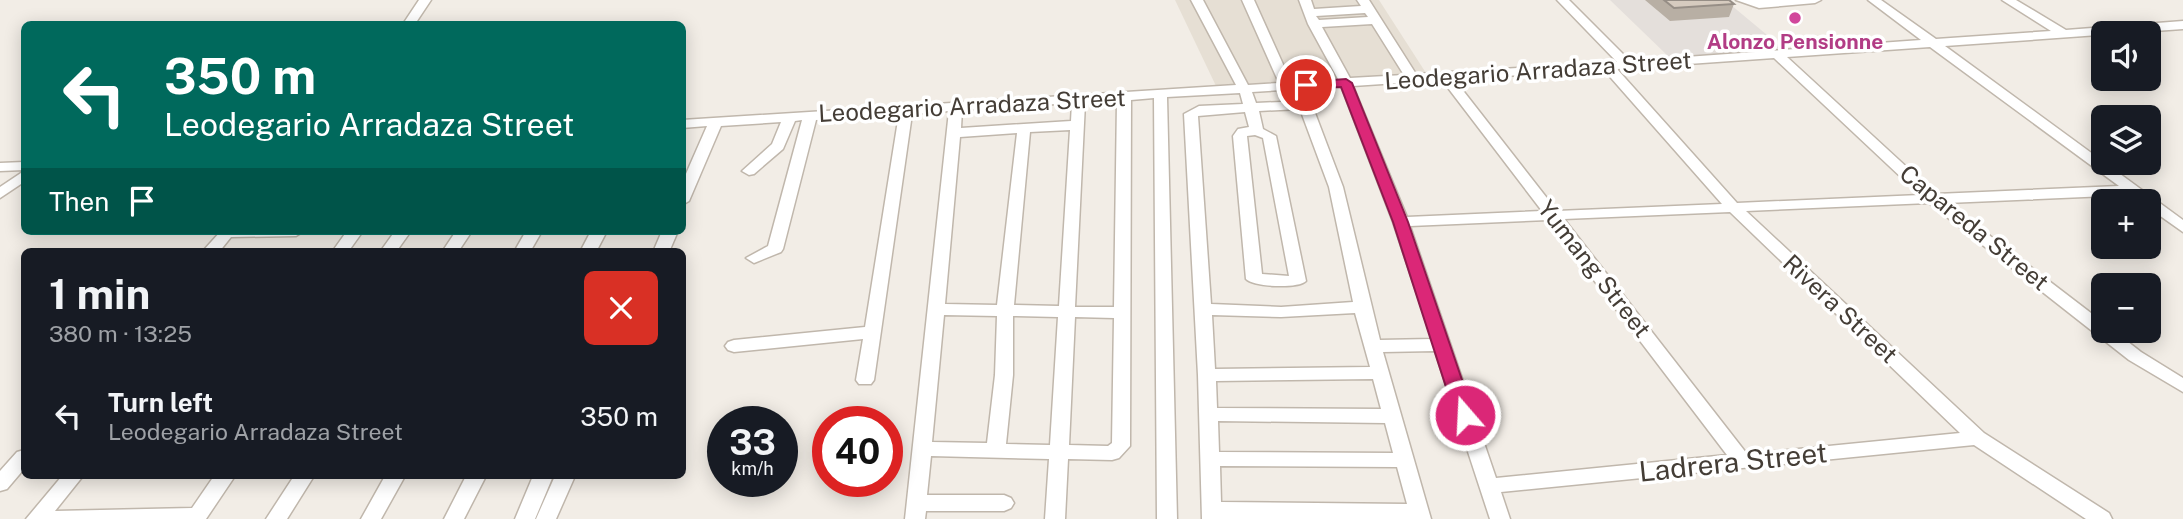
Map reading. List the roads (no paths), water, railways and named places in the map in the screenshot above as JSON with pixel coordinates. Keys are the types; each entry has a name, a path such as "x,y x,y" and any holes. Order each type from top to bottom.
{"street":[{"path":"412,21 425,0"},
{"path":"1197,0 1253,107 1257,131"},
{"path":"1248,0 1287,87"},
{"path":"1563,0 1627,65"},
{"path":"1742,0 1759,5 1815,0"},
{"path":"1874,0 2133,189"},
{"path":"1998,0 2049,34"},
{"path":"2008,0 2063,33"},
{"path":"1309,12 1366,4 1413,79"},
{"path":"1309,12 1376,20"},
{"path":"1309,12 1346,83 1401,222 1500,519"},
{"name":"Leodegario Arradaza Street","path":"686,124 1627,65 2183,25"},
{"name":"Capareda Street","path":"1777,55 1933,199 2135,356 2183,386"},
{"name":"Rivera Street","path":"1608,66 1733,207 1977,438 2102,519"},
{"name":"Yumang Street","path":"1446,76 1742,461"},
{"path":"1160,94 1167,519"},
{"path":"921,449 1112,453 1121,446 1124,96"},
{"path":"1055,519 1079,99"},
{"path":"1305,105 1336,187 1362,307 1420,515 1212,514 1207,374 1191,114 1199,110 1305,105"},
{"path":"956,106 916,511 1004,503"},
{"path":"865,380 906,109"},
{"path":"754,258 775,249 810,116"},
{"path":"749,171 778,146 790,117"},
{"path":"686,192 716,122"},
{"path":"953,132 1079,125"},
{"path":"996,449 1004,375 1005,310 1024,129"},
{"path":"1257,131 1269,136 1298,281 1256,280 1253,276 1240,136 1243,132 1257,131"},
{"path":"0,167 21,166"},
{"path":"0,194 21,177"},
{"path":"1401,222 2091,192"},
{"path":"2161,210 2183,227"},
{"path":"1274,281 1281,312"},
{"path":"1202,309 1281,312 1362,307"},
{"path":"935,309 1122,313"},
{"path":"734,346 873,332"},
{"path":"1373,343 1440,342"},
{"path":"1207,374 1381,373"},
{"path":"1207,414 1392,416"},
{"name":"Ladrera Street","path":"1489,486 1977,438"},
{"path":"1209,459 1405,460"},
{"path":"0,484 21,460"},
{"path":"36,519 70,479"},
{"path":"36,519 196,518 223,479"},
{"path":"276,519 302,479"},
{"path":"371,519 393,479"},
{"path":"454,519 474,479"},
{"path":"526,519 542,479"},
{"path":"546,519 564,479"}],"place":[{"name":"Alonzo Pensionne","path":"1795,18"}]}
